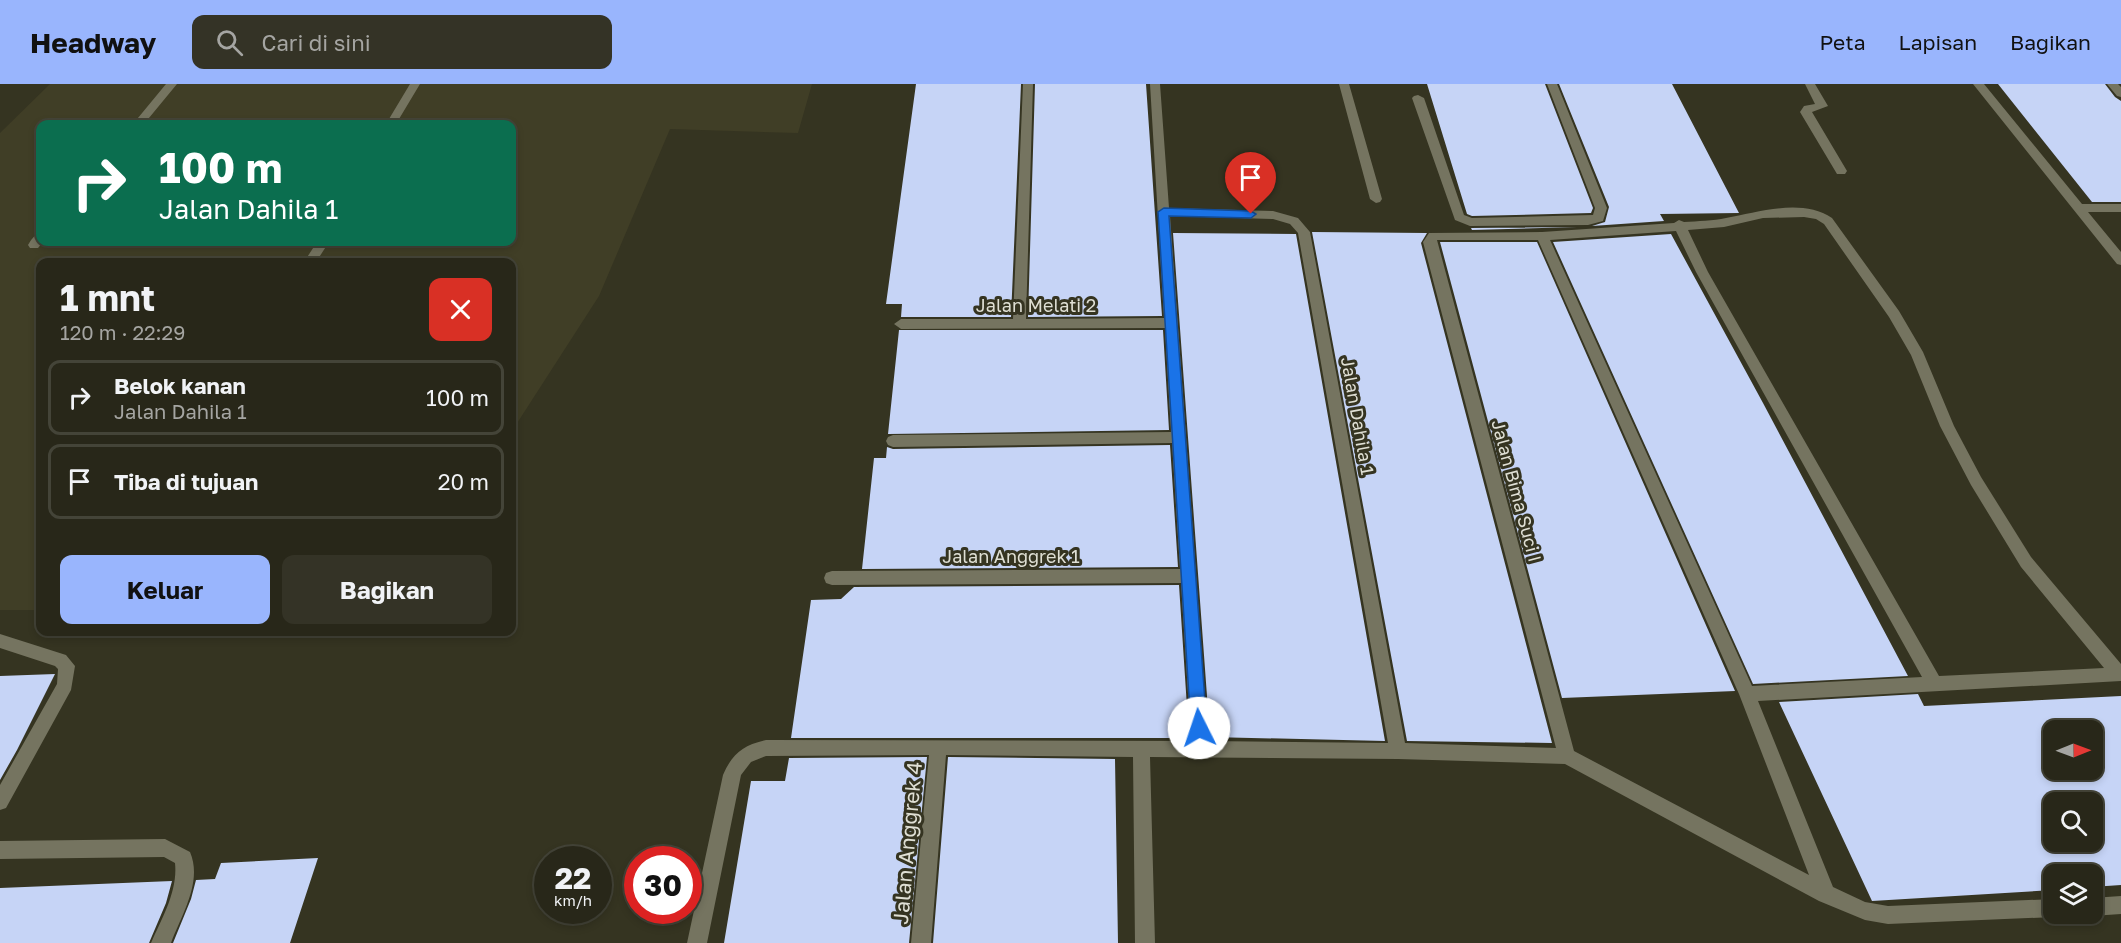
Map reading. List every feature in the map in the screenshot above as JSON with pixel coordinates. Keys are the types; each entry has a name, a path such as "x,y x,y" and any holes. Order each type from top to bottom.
{"street":[{"path":"141,120 172,84"},
{"path":"393,120 415,84"},
{"path":"1019,324 1028,84"},
{"path":"1155,84 1200,750"},
{"path":"1344,84 1376,199"},
{"path":"1418,98 1459,217 1470,222 1588,221 1599,218 1601,208 1552,84"},
{"path":"1810,84 1822,105 1808,108 1806,112 1841,171"},
{"path":"1978,84 2121,261"},
{"path":"2112,84 2121,94"},
{"path":"2078,208 2121,208"},
{"name":"Jalan Dahila 1","path":"1164,212 1273,215 1294,221 1304,232 1398,752"},
{"path":"1826,894 1747,694 1542,236 1679,224 1724,223 1763,214 1804,213 1819,215 1828,221 1894,314 1918,355 1947,426 1976,481 2026,561 2120,674"},
{"path":"1679,224 1702,273 1935,685"},
{"name":"Jalan Bima Suci I","path":"1542,236 1430,237 1429,242 1567,756"},
{"name":"Jalan Melati 2","path":"902,324 1172,323"},
{"path":"893,441 1179,437"},
{"name":"Jalan Anggrek 1","path":"832,578 1189,576"},
{"path":"0,641 60,660 67,666 68,673 64,685 0,802"},
{"path":"1747,694 2120,674"},
{"name":"Jalan Anggrek 4","path":"921,943 939,747"},
{"path":"697,943 732,775 742,757 765,748 1141,749 1567,756 1826,894 1865,911 1888,915 2043,908"},
{"path":"1141,749 1145,943"},
{"path":"0,850 165,848 178,853 184,858 185,883 161,943"},
{"path":"2103,906 2121,905"}],"shaded area":[{"path":"50,84 812,84 798,133 670,129 599,296 516,425 516,258 36,258 36,610 0,610 0,133"}],"building":[{"path":"916,84 1021,84 1011,317 901,317 902,304 886,304"},
{"path":"1035,84 1146,84 1162,316 1028,317"},
{"path":"1427,84 1545,84 1593,208 1591,213 1472,216 1467,214"},
{"path":"1559,84 1672,84 1739,213 1660,214 1664,221 1592,226 1605,222 1609,207"},
{"path":"1998,84 2105,84 2121,101 2121,202 2092,202"},
{"path":"1577,227 1472,230 1471,228"},
{"path":"1312,232 1427,233 1421,243 1552,743 1407,741"},
{"path":"1173,233 1296,234 1385,741 1210,737"},
{"path":"1671,234 1908,676 1753,684 1553,242"},
{"path":"1440,242 1537,242 1735,691 1562,698"},
{"path":"899,330 1163,330 1169,430 888,434"},
{"path":"1170,445 1178,567 862,569 874,458 886,458 887,447 893,449"},
{"path":"1179,585 1189,738 791,738 811,600 841,599 854,587"},
{"path":"55,674 17,750 0,780 0,676"},
{"path":"1918,694 1924,706 2121,696 2121,885 2103,886 2103,864 2043,864 2043,891 1872,901 1779,702"},
{"path":"927,757 909,943 724,943 751,781 785,781 789,758"},
{"path":"948,757 1115,759 1118,943 933,943"},
{"path":"318,858 290,943 173,943 191,899 196,880 215,879 221,863"},
{"path":"172,881 166,903 149,943 0,943 0,888"}],"route":[{"path":"1199,728 1164,212 1251,214"}]}
